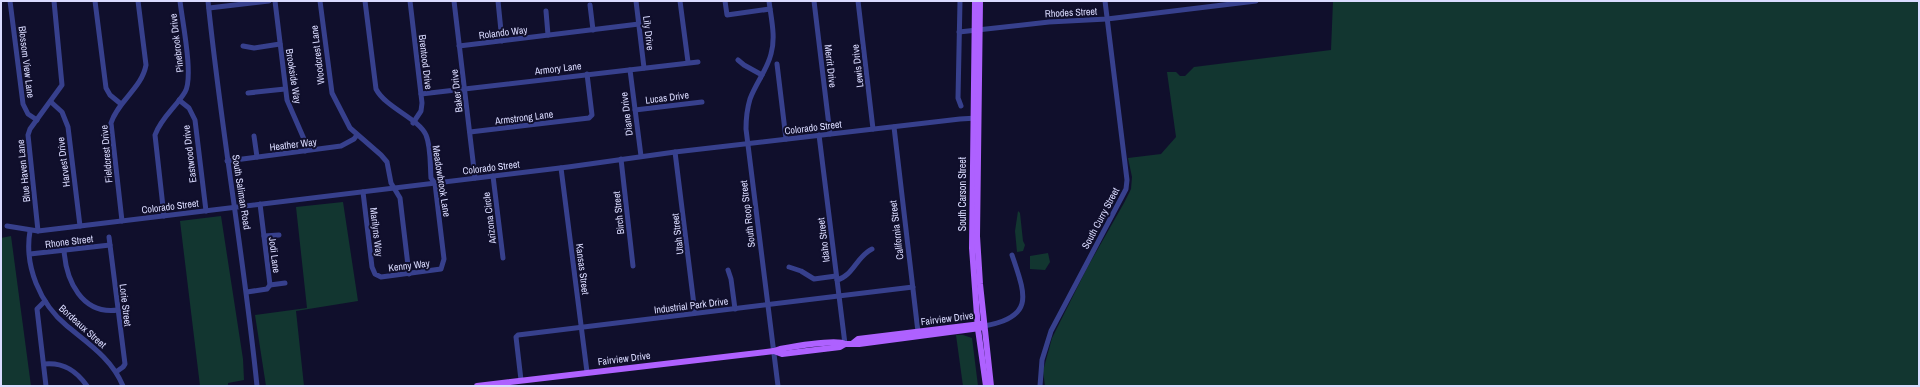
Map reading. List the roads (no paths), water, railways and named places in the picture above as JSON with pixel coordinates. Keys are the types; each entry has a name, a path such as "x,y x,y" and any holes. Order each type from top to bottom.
{"main road":[{"name":"South Carson Street","path":"974,1 977,31"},
{"name":"South Carson Street","path":"980,1 977,31 972,230 986,386"},
{"name":"South Carson Street","path":"980,326 991,386"},
{"name":"Fairview Drive","path":"853,343 858,339 980,326"},
{"name":"Fairview Drive","path":"477,386 774,351 780,348 839,342 845,344 859,344 980,326"}],"street":[{"name":"Blossom View Lane","path":"10,1 23,104 28,114 37,120"},
{"name":"Blue Haven Lane","path":"38,231 27,141 30,129 61,87 62,78 54,1"},
{"path":"95,1 106,88 110,95 121,104"},
{"name":"Fieldcrest Drive","path":"122,221 111,128 114,114 144,76 146,65 138,1"},
{"name":"Pinebrook Drive","path":"164,216 155,135 160,125 187,88 189,77 180,1"},
{"name":"South Saliman Road","path":"208,1 234,207 247,292 257,386"},
{"path":"209,8 269,1"},
{"name":"Brookside Way","path":"275,1 288,107 304,139 305,151"},
{"name":"Woodcrest Lane","path":"320,1 330,89 348,125 357,135 385,158 388,165 391,183 400,198 409,274"},
{"name":"Meadowbrook Lane","path":"365,1 376,89 383,98 425,134 431,178 435,183 444,259 443,266"},
{"name":"Brentood Drive","path":"410,1 422,109 413,123"},
{"name":"Baker Drive","path":"454,1 475,178"},
{"path":"498,1 502,41"},
{"name":"Lily Drive","path":"636,1 644,68"},
{"path":"680,1 688,62"},
{"path":"725,1 727,15 770,9 769,1"},
{"name":"Merrit Drive","path":"814,1 830,134"},
{"name":"Lewis Drive","path":"858,1 873,129"},
{"path":"960,1 958,98 961,106"},
{"name":"South Curry Street","path":"1040,386 1042,360 1051,331 1093,250 1119,205 1126,189 1126,174 1105,1"},
{"name":"Rhodes Street","path":"959,32 1053,22 1107,19 1256,1"},
{"path":"590,6 593,30"},
{"name":"South Roop Street","path":"770,9 773,44 771,54 747,108 746,129 778,386"},
{"path":"546,11 548,35"},
{"name":"Rolando Way","path":"459,46 639,24"},
{"path":"243,46 254,48 280,44"},
{"path":"738,60 762,75"},
{"name":"Armory Lane","path":"421,94 698,62"},
{"path":"777,64 786,139"},
{"name":"Diane Drive","path":"630,70 641,156"},
{"name":"Armstrong Lane","path":"470,132 590,118 592,115 587,74"},
{"path":"248,93 285,89"},
{"name":"Eastwood Drive","path":"179,100 189,108 195,120 206,211"},
{"name":"Harvest Drive","path":"51,102 62,112 68,127 80,226"},
{"name":"Lucas Drive","path":"635,110 702,102"},
{"name":"Colorado Street","path":"7,226 30,231 38,231 561,168 641,156 975,118"},
{"name":"California Street","path":"894,127 918,332"},
{"name":"Heather Way","path":"228,161 341,146 354,139 357,135"},
{"name":"Idaho Street","path":"819,135 845,344"},
{"path":"254,136 257,157"},
{"name":"Utah Street","path":"675,152 695,313"},
{"name":"Birch Street","path":"621,159 633,266"},
{"name":"Kansas Street","path":"561,168 587,372"},
{"name":"Arizona Circle","path":"493,176 503,258"},
{"name":"Marilyns Way","path":"363,192 372,267 375,274"},
{"name":"Jodi Lane","path":"260,204 270,285"},
{"name":"Bordeaux Street","path":"30,231 28,237 33,273 45,301 57,316 99,352 116,372 123,386"},
{"path":"264,236 279,235"},
{"name":"Lorie Street","path":"108,236 125,364 123,368 116,372"},
{"name":"Rhone Street","path":"30,254 110,245"},
{"path":"789,267 801,271 814,279 847,276 863,256 872,249"},
{"path":"64,250 66,269 70,280 84,300 100,310 118,310"},
{"path":"980,326 998,323 1012,317 1019,310 1023,301 1023,286 1012,255"},
{"name":"Kenny Way","path":"375,274 381,277 438,271 443,266"},
{"path":"728,270 731,279 735,308"},
{"name":"Jodi Lane","path":"247,292 267,289 270,285 285,283"},
{"name":"Industrial Park Drive","path":"521,380 517,336 913,287"},
{"path":"45,301 37,309 46,386"},
{"path":"44,364 63,365 77,374 87,386"}]}
